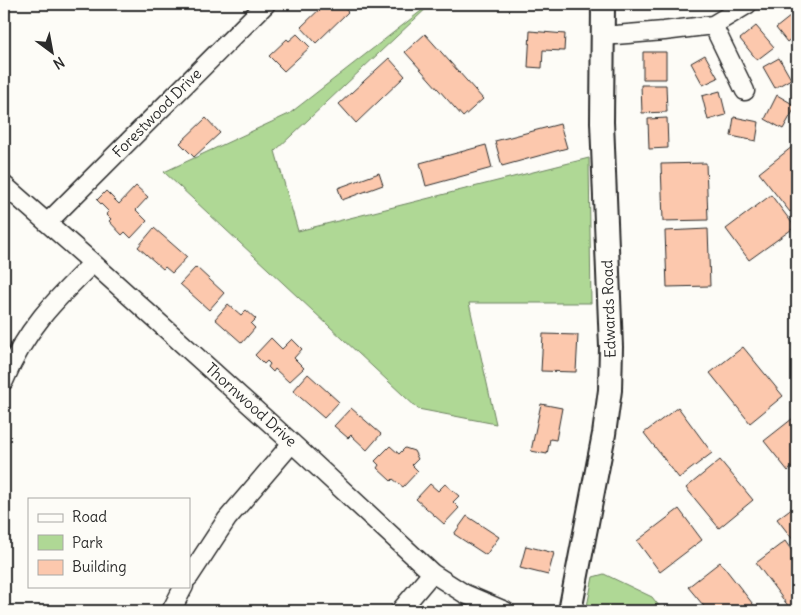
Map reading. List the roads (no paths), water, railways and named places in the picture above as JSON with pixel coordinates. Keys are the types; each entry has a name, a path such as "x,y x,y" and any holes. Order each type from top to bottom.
{"main road":[{"name":"Edwards Road","path":"570,611 604,434 610,390 611,347 602,122 602,4"}],"street":[{"name":"Forestwood Drive","path":"47,223 266,4"},
{"path":"603,36 713,25 748,4"},
{"path":"713,25 745,91"},
{"name":"Thornwood Drive","path":"4,185 93,262 432,573 465,594 505,611"},
{"path":"4,381 26,337 43,314 93,262"},
{"path":"190,576 228,519 292,443"},
{"path":"400,611 432,573"},
{"path":"171,611 183,588"}]}
